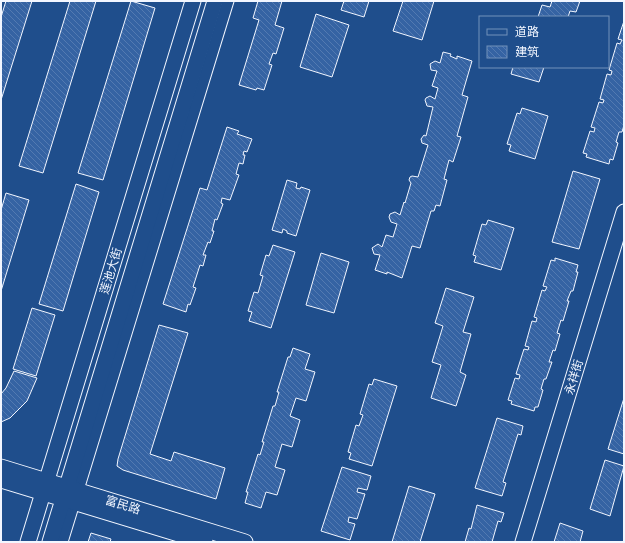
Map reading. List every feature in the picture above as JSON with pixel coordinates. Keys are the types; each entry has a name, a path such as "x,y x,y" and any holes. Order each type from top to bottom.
{"main road":[{"name":"莲池大街","path":"28,542 193,1"},
{"name":"莲池大街","path":"50,542 70,495 215,1"},
{"name":"永祥街","path":"524,542 624,212"},
{"name":"富民路","path":"1,467 45,487 204,542"},
{"name":"富民路","path":"1,480 45,487"},
{"name":"富民路","path":"70,495 245,542"}],"street":[{"path":"62,542 70,495 228,1"}],"building":[{"path":"6,1 32,1 1,100 1,17"},
{"path":"70,1 96,1 43,173 19,166"},
{"path":"131,1 155,8 103,180 78,173"},
{"path":"258,1 282,1 275,25 284,28 276,54 273,53 269,64 272,65 264,90 257,88 256,90 239,85 259,20 253,18"},
{"path":"344,1 369,1 364,17 341,10"},
{"path":"403,1 434,1 422,40 393,31"},
{"path":"552,1 580,1 576,12 570,11 568,16 538,16 542,5 550,7"},
{"path":"316,14 349,25 332,77 300,67"},
{"path":"624,21 624,125 622,132 619,132 616,142 618,143 613,160 610,159 609,164 586,157 587,154 583,153 590,131 594,132 595,128 591,127 599,102 603,103 604,100 600,99 607,74 611,75 612,71 609,70 617,43 620,44 622,40 618,39"},
{"path":"443,52 451,54 450,56 457,59 457,56 472,61 462,95 468,97 457,136 461,137 453,162 449,160 444,179 447,180 440,206 436,205 434,211 431,211 420,248 412,246 402,278 387,272 387,274 375,270 380,255 374,254 372,248 378,244 382,247 386,235 393,237 397,224 391,222 389,217 390,214 395,212 400,215 411,183 409,180 410,177 418,177 428,145 422,143 421,139 424,135 426,136 433,107 427,106 425,100 430,96 435,99 438,88 432,86 437,71 431,70 430,64 435,61 440,63"},
{"path":"513,68 544,68 539,82 511,74"},
{"path":"522,108 548,116 535,159 509,151 511,145 507,144 517,113 520,114"},
{"path":"227,127 239,131 237,134 252,139 247,152 244,151 243,155 245,155 243,164 239,163 236,174 239,175 230,200 222,198 221,203 223,204 217,220 215,219 212,231 214,231 210,243 208,242 203,255 206,255 203,266 200,265 193,287 196,288 190,305 188,304 186,312 163,304 200,188 207,190"},
{"path":"573,171 600,179 579,249 552,242"},
{"path":"287,180 297,183 296,188 300,189 301,187 310,190 296,236 287,233 287,231 283,229 282,233 272,230"},
{"path":"76,184 99,192 63,311 39,304"},
{"path":"6,193 29,200 1,291 1,210"},
{"path":"488,220 514,228 501,270 474,262 476,256 473,255 482,224 486,225"},
{"path":"273,245 295,252 271,328 249,321 252,312 248,311 254,292 258,293 263,276 260,275 266,255 269,256"},
{"path":"321,253 349,262 334,313 306,305"},
{"path":"555,258 578,265 576,272 578,272 573,291 571,291 567,301 569,301 563,321 561,320 557,333 560,334 555,351 553,350 549,362 552,362 546,379 544,379 541,389 543,390 538,407 535,407 534,411 511,404 512,401 508,400 515,378 519,379 520,375 516,374 524,349 528,350 529,347 525,346 532,321 536,322 537,318 534,317 542,290 545,291 547,287 543,286 551,260 555,261"},
{"path":"446,288 474,297 463,332 471,334 460,372 466,375 456,406 431,398 441,365 432,362 443,326 435,323"},
{"path":"32,308 55,315 36,376 13,369"},
{"path":"159,325 188,333 150,454 171,461 174,452 225,468 216,499 123,470 117,466"},
{"path":"293,348 310,354 305,369 315,372 306,401 296,398 290,416 300,420 292,447 282,444 275,467 285,470 277,495 266,492 261,508 245,503 248,492 246,492 258,454 260,455 264,442 262,442 273,406 275,406 279,392 277,392 288,357 290,357"},
{"path":"14,371 37,378 27,401 10,418 1,422 1,394 6,388"},
{"path":"374,379 397,386 372,466 349,459 351,453 348,452 356,425 359,426 363,415 360,414 369,384 372,385"},
{"path":"624,398 624,454 608,449"},
{"path":"497,418 523,426 521,435 518,434 503,482 506,483 502,496 475,488"},
{"path":"605,460 624,466 610,516 590,509"},
{"path":"342,467 371,476 367,490 358,488 357,492 365,494 357,519 349,517 348,522 355,524 350,540 321,531"},
{"path":"409,486 435,494 420,542 392,542"},
{"path":"477,505 504,513 501,522 498,521 492,542 465,542 469,528 471,529"},
{"path":"560,523 583,531 580,542 554,542"},
{"path":"91,533 111,539 110,542 88,542"}]}
